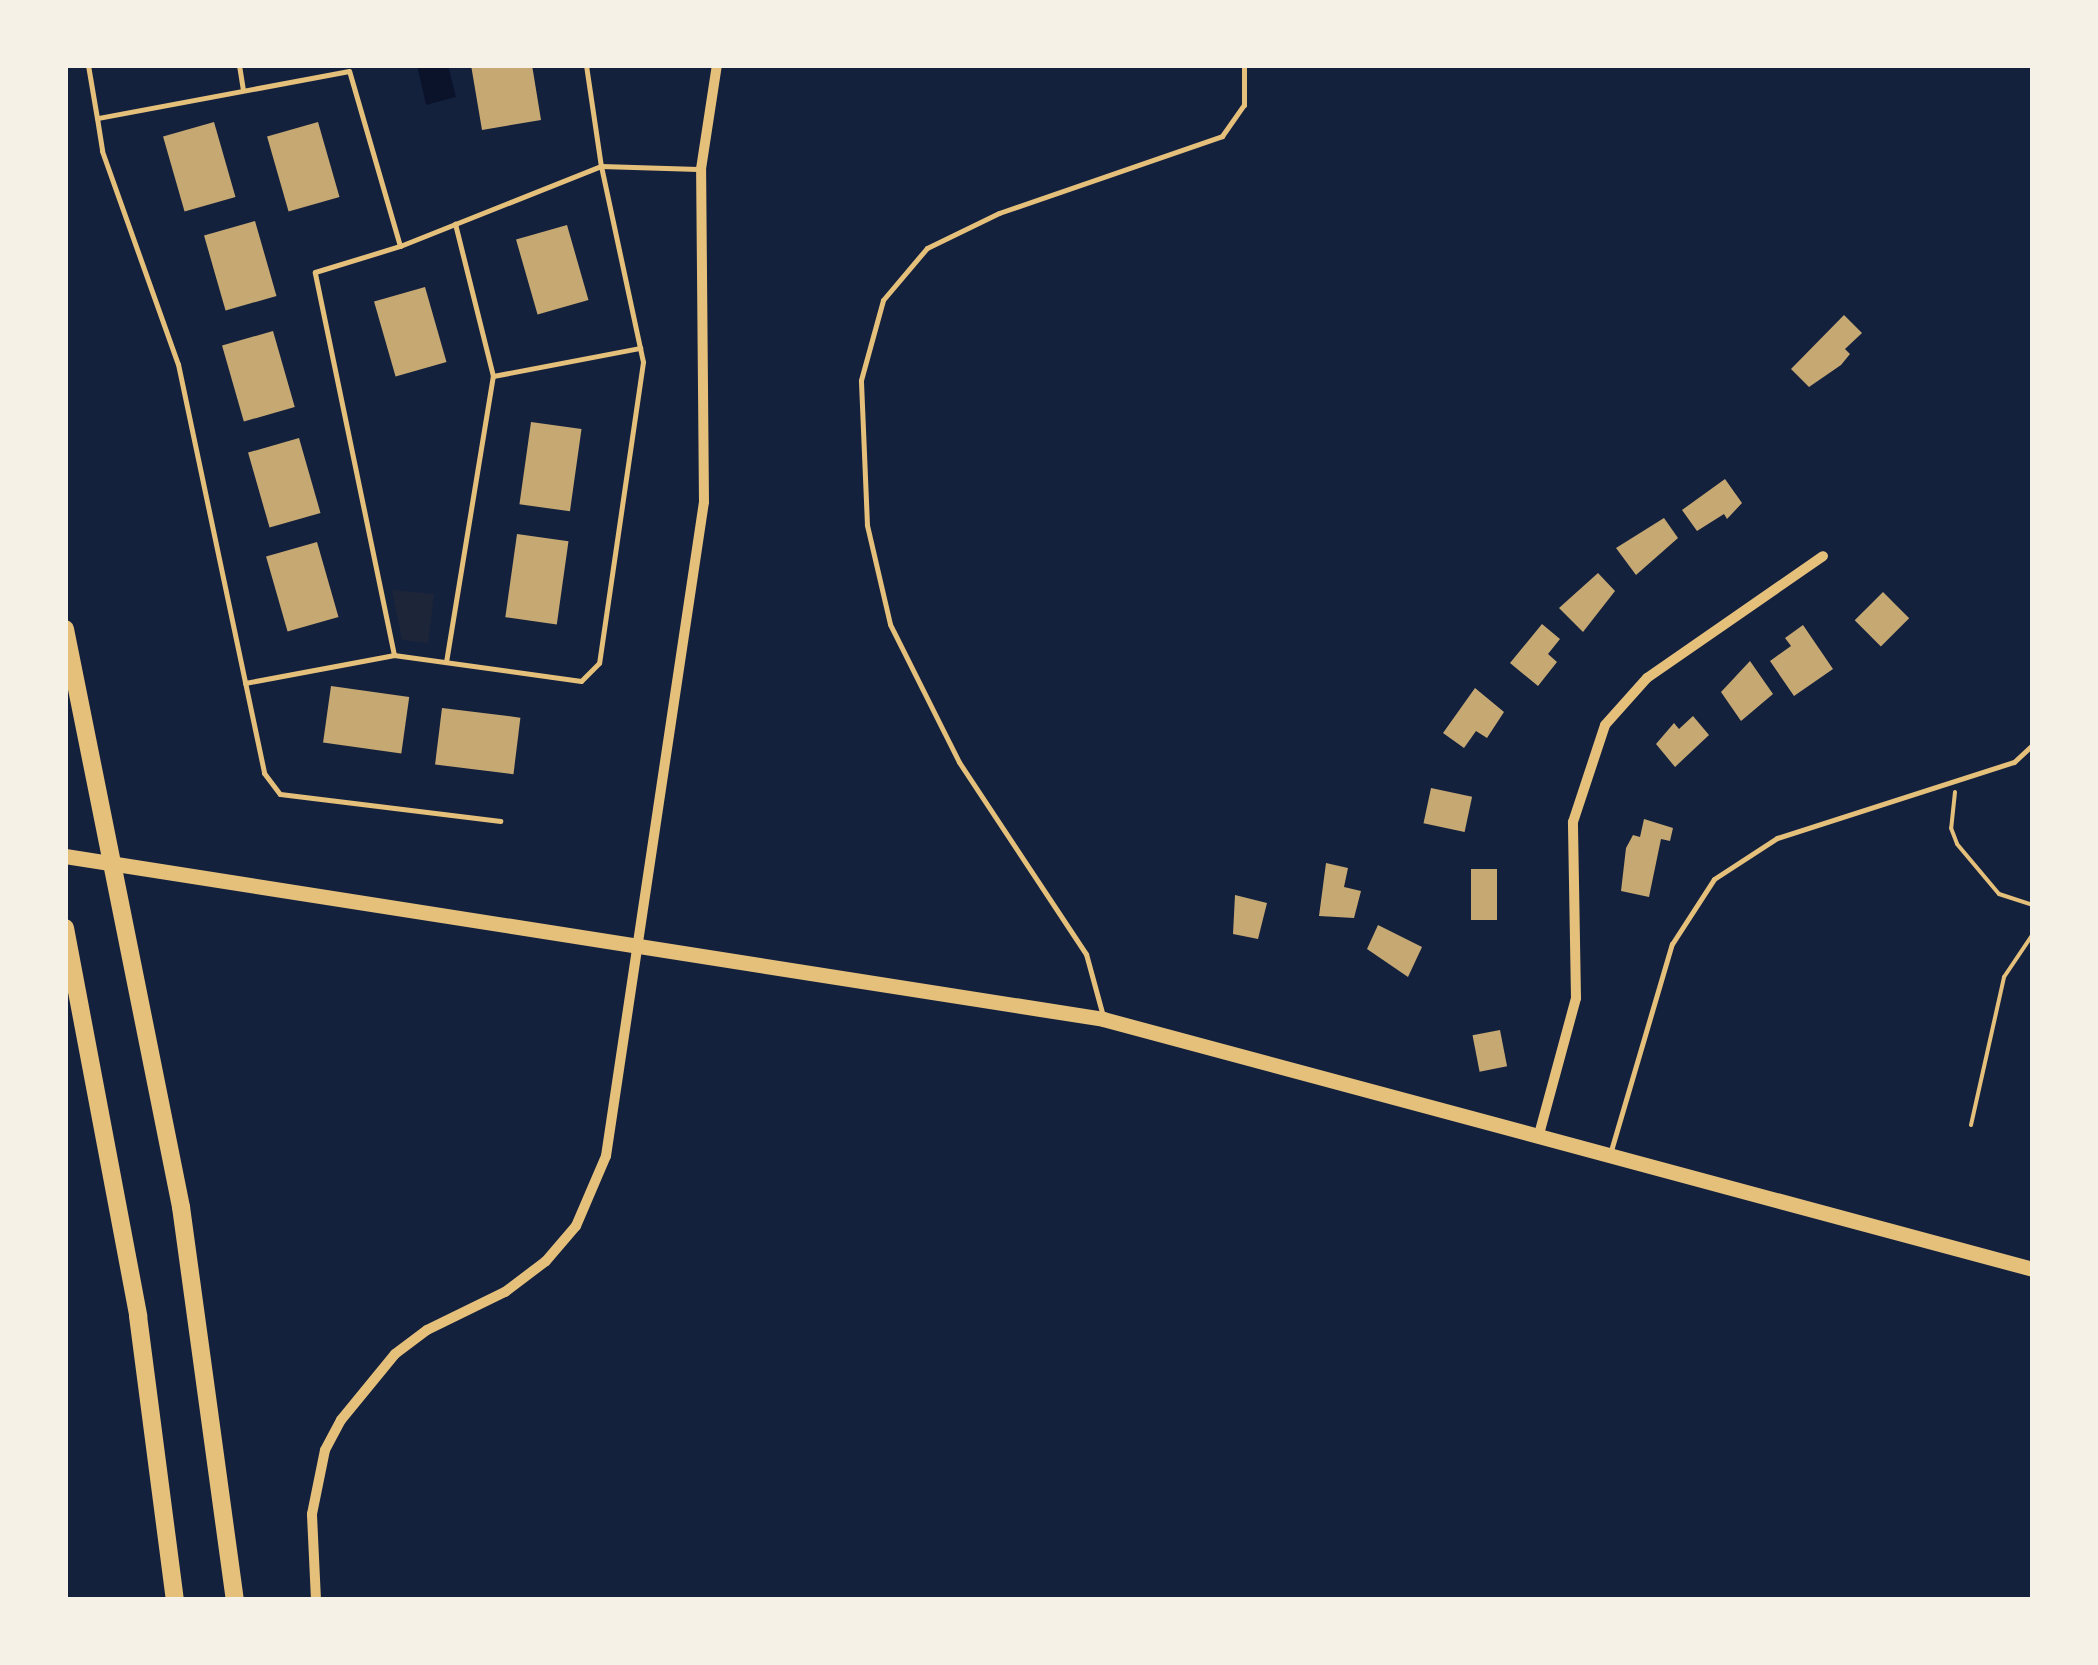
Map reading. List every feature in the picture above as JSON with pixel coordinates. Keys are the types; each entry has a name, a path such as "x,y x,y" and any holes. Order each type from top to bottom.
{"highway":[{"path":"65,629 181,1208 235,1600"},
{"path":"65,928 138,1316 176,1600"}],"main road":[{"path":"65,856 236,886 637,942 1103,1019 2033,1269"}],"street":[{"path":"316,1600 312,1514 325,1450 341,1420 395,1354 427,1330 525,1280 576,1226 592,1197 627,1044 637,942 704,502 701,169 717,65"},
{"path":"1538,1138 1576,998 1574,822 1605,726 1647,678 1823,556"}],"lane":[{"path":"88,65 102,151 178,364 264,772 280,794 500,821"},
{"path":"238,65 243,90"},
{"path":"245,683 394,655 582,681 598,663 640,348 602,166 586,65"},
{"path":"1103,1019 1089,959 958,762 890,624 867,525 861,380 883,300 927,248 999,213 1222,136 1244,105 1244,65"},
{"path":"97,118 349,71 400,246"},
{"path":"394,655 315,272 400,246 602,166 701,169"},
{"path":"446,662 493,376 455,224"},
{"path":"493,376 640,348"},
{"path":"1609,1156 1666,962 1706,888 1777,838 2014,762 2033,744"}],"path":[{"path":"1955,778 1950,819 1956,844 1999,894 2033,905"},
{"path":"1971,1125 2004,977 2033,934"}],"shaded area":[{"path":"417,65 448,65 456,97 426,105"},
{"path":"392,590 434,594 428,643 402,640"}],"building":[{"path":"471,65 532,65 541,120 482,130"},
{"path":"214,122 235,197 185,212 163,137"},
{"path":"318,122 339,197 289,212 267,137"},
{"path":"255,221 276,296 226,311 204,236"},
{"path":"567,225 588,300 538,315 516,240"},
{"path":"425,287 446,362 396,377 374,302"},
{"path":"1844,315 1862,333 1845,349 1850,354 1841,365 1809,387 1791,369"},
{"path":"273,331 295,407 244,422 222,346"},
{"path":"531,422 582,429 570,511 519,504"},
{"path":"299,438 320,513 270,528 248,453"},
{"path":"1725,479 1742,503 1727,519 1724,514 1697,531 1682,510"},
{"path":"1664,518 1678,538 1636,575 1616,548"},
{"path":"517,534 568,541 557,624 505,617"},
{"path":"317,542 338,617 288,632 266,557"},
{"path":"1598,573 1615,591 1583,632 1559,608"},
{"path":"1883,592 1909,618 1881,646 1855,620"},
{"path":"1542,624 1560,639 1548,654 1557,662 1538,686 1510,663"},
{"path":"1803,625 1833,669 1794,696 1770,661 1791,646 1785,638"},
{"path":"1750,661 1773,694 1741,721 1721,692"},
{"path":"331,686 409,697 401,753 323,742"},
{"path":"1475,688 1504,712 1487,738 1476,731 1464,748 1443,733"},
{"path":"442,708 520,718 513,774 435,765"},
{"path":"1693,716 1709,735 1675,767 1656,744 1674,723 1679,729"},
{"path":"1431,788 1472,797 1465,832 1424,823"},
{"path":"1644,819 1673,828 1670,841 1661,839 1649,897 1621,891 1626,848 1633,835 1640,837"},
{"path":"1326,863 1348,868 1344,887 1361,891 1354,918 1319,916"},
{"path":"1471,869 1497,869 1497,920 1471,920"},
{"path":"1235,895 1267,903 1258,939 1233,934"},
{"path":"1378,925 1422,947 1408,977 1367,949"},
{"path":"1500,1030 1507,1066 1480,1072 1473,1035"}]}
